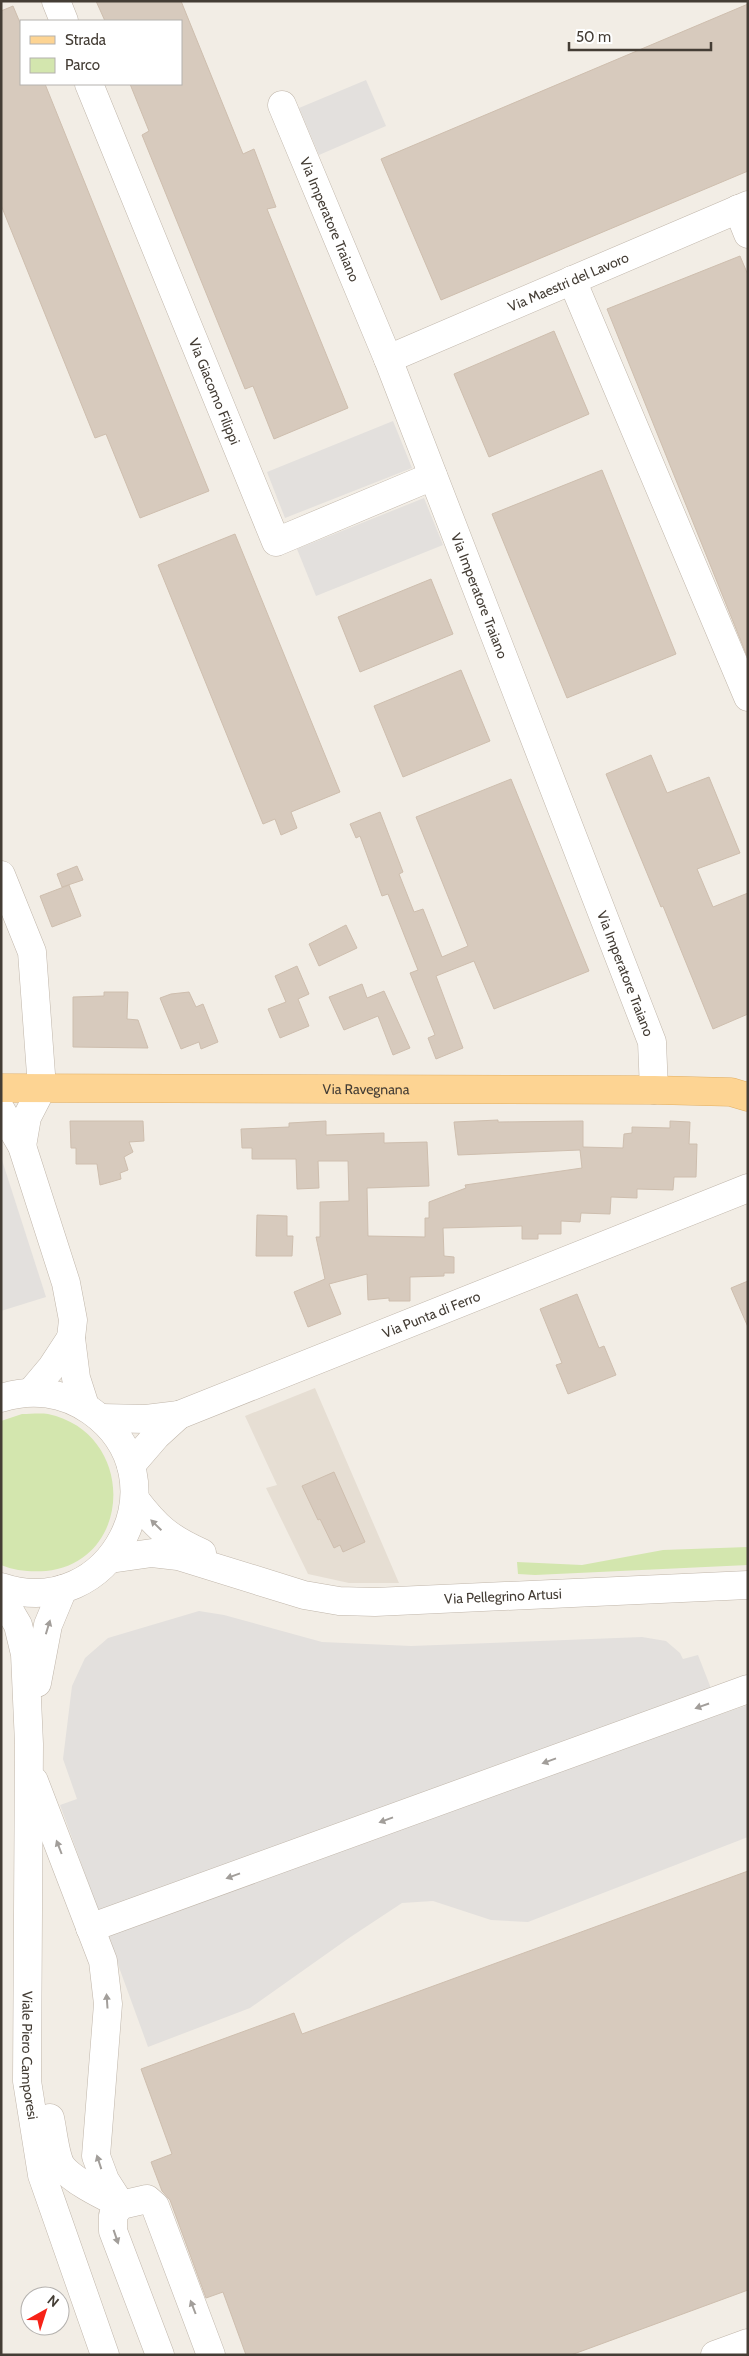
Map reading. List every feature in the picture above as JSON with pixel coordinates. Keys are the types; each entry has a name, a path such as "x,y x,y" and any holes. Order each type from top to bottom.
{"main road":[{"name":"Via Ravegnana","path":"1,1088 654,1090 742,1098"}],"street":[{"path":"56,1 64,20"},
{"name":"Via Giacomo Filippi","path":"89,85 276,542 433,476"},
{"name":"Via Imperatore Traiano","path":"282,106 388,359 652,1042 654,1090"},
{"path":"743,207 748,234"},
{"name":"Via Maestri del Lavoro","path":"388,359 743,207"},
{"path":"572,280 748,697"},
{"path":"1,875 32,952 42,1088 27,1117 22,1146"},
{"path":"1,1110 22,1146 66,1283 73,1320 71,1338 76,1378 93,1412"},
{"name":"Via Punta di Ferro","path":"131,1465 156,1436 179,1415 748,1188"},
{"path":"31,1392 52,1367 71,1338"},
{"path":"1,1398 31,1392 47,1393 66,1397 93,1412 121,1441 131,1465 135,1499 132,1518 126,1534 110,1559 94,1573 80,1582 63,1589 29,1593 1,1586"},
{"path":"93,1412 146,1419 179,1415"},
{"path":"135,1499 150,1519 174,1540 260,1580"},
{"path":"110,1559 152,1552 178,1556 260,1580"},
{"name":"Via Pellegrino Artusi","path":"260,1580 304,1594 339,1601 375,1602 748,1585"},
{"name":"Viale Piero Camporesi","path":"29,1755 46,1633 63,1589"},
{"name":"Viale Piero Camporesi","path":"1,1596 18,1625 26,1654 29,1755 26,2081 42,2175 105,2355"},
{"path":"90,1928 748,1689"},
{"path":"29,1755 103,1961 108,2004 96,2156 105,2180 122,2205"},
{"path":"26,2081 50,2117 55,2147 62,2167 98,2192 122,2205"},
{"path":"160,2355 113,2231 113,2215 122,2205 148,2199 155,2206 213,2351"},
{"path":"715,2355 748,2343"}],"shaded area":[{"path":"366,80 386,126 319,155 299,108"},
{"path":"393,421 412,468 285,518 267,472"},
{"path":"424,498 443,545 316,596 297,549"},
{"path":"1,1157 46,1297 1,1311"},
{"path":"315,1388 399,1583 349,1583 308,1574 266,1488 277,1485 245,1416"},
{"path":"199,1611 224,1615 322,1642 411,1646 642,1637 666,1641 680,1653 683,1659 698,1655 721,1714 748,1705 748,1837 528,1922 491,1920 433,1901 402,1903 250,2008 148,2047 60,1805 77,1799 63,1759 72,1686 85,1658 108,1638"}],"green space":[{"path":"22,1414 48,1414 77,1426 98,1445 110,1470 113,1496 109,1522 96,1545 75,1562 46,1571 23,1571 1,1565 1,1421"},
{"path":"748,1547 748,1565 535,1575 518,1574 517,1562 582,1565 663,1550"}],"building":[{"path":"96,1 181,1 243,154 254,149 276,207 267,209 348,408 274,439 253,386 245,389 142,135 149,131 130,85 182,85 182,20 105,20"},
{"path":"748,4 748,171 441,300 381,159"},
{"path":"13,6 20,23 20,85 45,85 209,491 140,518 106,434 95,438 1,205 1,11"},
{"path":"740,256 748,275 747,656 607,309"},
{"path":"554,331 589,414 489,457 454,374"},
{"path":"602,470 676,654 567,698 492,514"},
{"path":"235,534 340,792 291,812 297,828 281,835 275,819 263,824 158,565"},
{"path":"431,579 453,634 360,672 338,617"},
{"path":"461,670 490,741 403,777 374,706"},
{"path":"651,755 667,793 709,777 740,853 697,869 713,907 748,893 748,1014 713,1029 606,774"},
{"path":"511,779 589,971 494,1009 474,961 436,976 463,1048 436,1059 428,1038 435,1035 410,973 418,970 388,894 382,896 360,836 356,838 350,824 380,812 403,872 399,874 414,912 423,909 442,957 468,946 416,817"},
{"path":"77,866 83,880 62,887 57,874"},
{"path":"69,885 81,916 52,927 40,896"},
{"path":"346,925 357,948 319,966 309,944"},
{"path":"297,966 309,994 298,999 309,1026 280,1038 268,1009 286,1002 275,976"},
{"path":"362,984 367,998 384,991 410,1048 393,1055 378,1016 344,1030 329,997"},
{"path":"104,992 128,992 127,1019 138,1020 148,1048 73,1047 73,997 104,996"},
{"path":"189,992 196,1007 203,1004 218,1042 201,1049 199,1042 181,1049 160,998 171,994"},
{"path":"498,1120 498,1122 583,1121 583,1147 623,1148 624,1134 632,1133 632,1127 670,1128 670,1121 690,1122 689,1144 697,1144 696,1177 674,1177 673,1190 637,1189 637,1198 611,1197 610,1214 581,1213 580,1222 561,1221 561,1234 538,1234 538,1239 522,1239 522,1226 443,1228 444,1256 454,1257 454,1273 444,1273 444,1276 410,1277 410,1301 389,1301 389,1298 368,1300 367,1274 329,1284 341,1314 308,1327 294,1292 325,1279 316,1237 320,1237 320,1202 349,1201 348,1161 318,1161 319,1188 297,1189 296,1159 252,1159 252,1148 242,1148 241,1129 289,1127 289,1123 326,1121 326,1135 384,1133 384,1143 427,1142 429,1186 367,1188 368,1236 425,1237 425,1218 429,1218 429,1202 466,1188 465,1185 582,1168 580,1150 458,1155 454,1122"},
{"path":"70,1121 143,1121 144,1141 129,1142 133,1152 124,1157 128,1170 120,1173 121,1179 100,1185 97,1164 76,1164 76,1148 71,1148"},
{"path":"257,1215 287,1216 287,1236 293,1236 292,1256 256,1256"},
{"path":"748,1281 748,1327 731,1288"},
{"path":"577,1294 599,1348 604,1346 616,1375 568,1394 556,1365 562,1363 540,1309"},
{"path":"334,1472 365,1542 343,1552 340,1545 334,1548 302,1486"},
{"path":"748,1871 748,2290 571,2355 246,2355 223,2292 206,2298 170,2200 162,2191 151,2162 172,2154 141,2069 294,2013 302,2034"}]}
